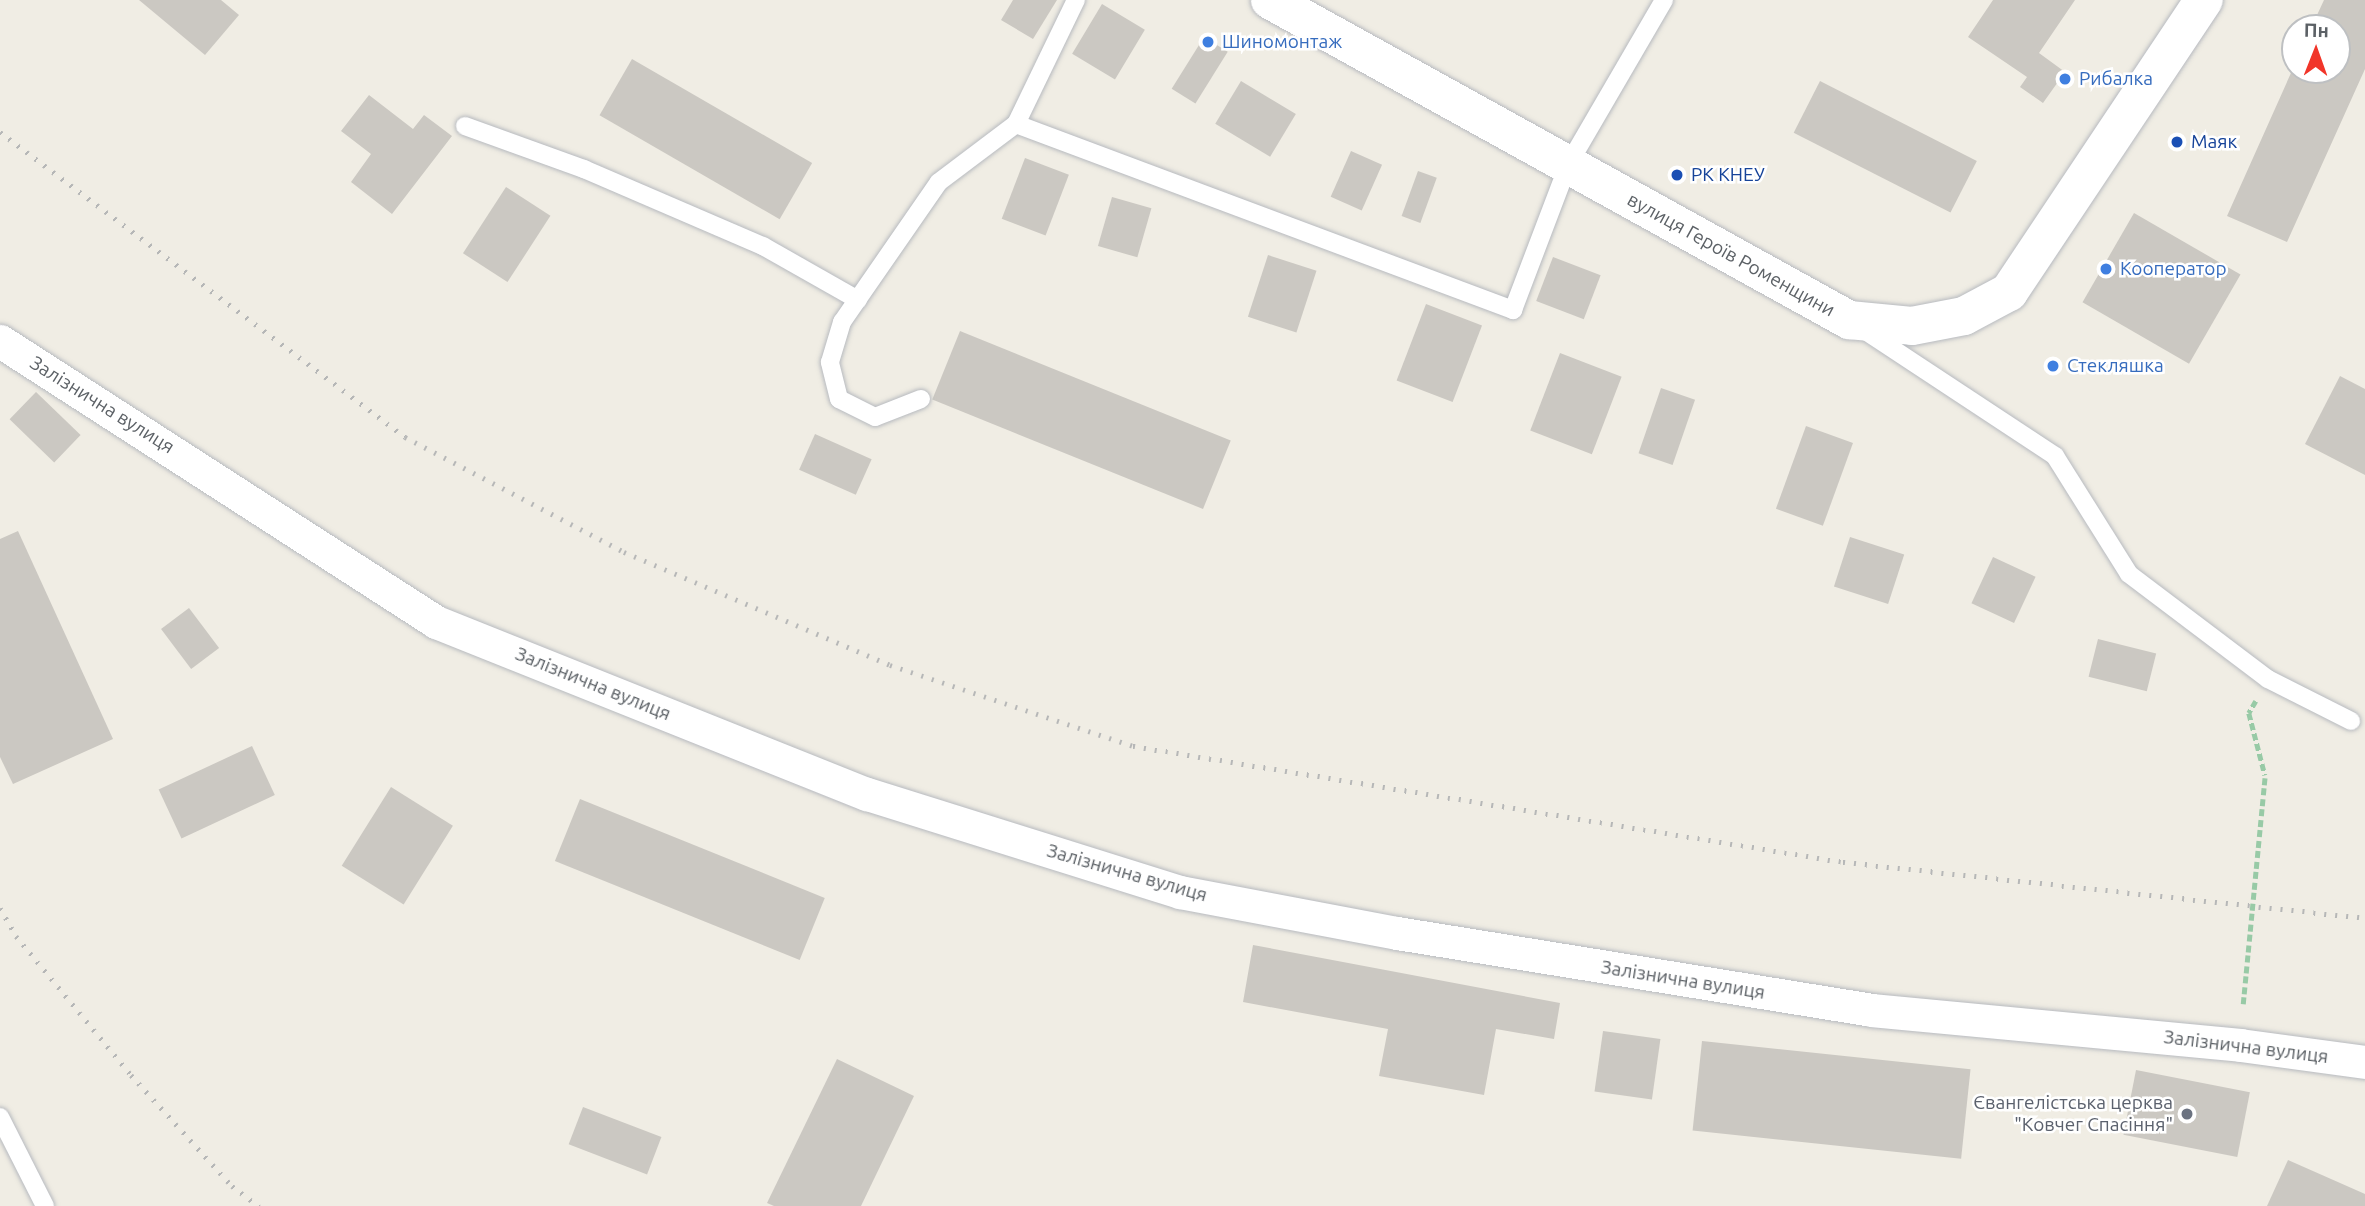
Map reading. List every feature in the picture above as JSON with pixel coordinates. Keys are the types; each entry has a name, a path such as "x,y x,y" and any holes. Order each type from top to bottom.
{"street":[{"name":"вулиця Героїв Роменщини","path":"1270,0 1849,320 1912,326 1964,316 2009,292 2203,0"},
{"name":"Залізнична вулиця","path":"0,341 436,622 867,794 1180,892 1397,933 1871,1010 2240,1045 2365,1062"}],"lane":[{"path":"921,399 876,417 839,399 830,362 842,322 939,182 1016,124 1076,0"},
{"path":"1016,124 1513,310 1568,165 1664,0"},
{"path":"465,126 584,169 750,240 858,300"},
{"path":"1849,320 2055,456 2129,574 2268,679 2351,721"},
{"path":"0,1117 45,1206"}],"path":[{"path":"2243,1004 2265,775 2249,713 2268,679"}],"building":[{"path":"139,0 221,0 239,15 205,55"},
{"path":"1013,0 1057,0 1033,39 1001,20"},
{"path":"1993,0 2075,0 2039,53 2065,72 2043,103 2020,87 2027,77 1968,37"},
{"path":"2324,0 2365,0 2365,69 2287,242 2227,216 2286,84 2351,84 2351,14 2318,14"},
{"path":"1102,4 1145,30 1115,79 1072,54"},
{"path":"1204,37 1228,52 1195,104 1172,89"},
{"path":"632,59 812,163 780,219 600,115"},
{"path":"1241,81 1296,114 1270,157 1215,124"},
{"path":"1820,81 1977,161 1950,213 1794,133"},
{"path":"369,95 413,129 424,115 452,136 392,214 351,182 371,154 341,131"},
{"path":"1351,151 1382,165 1362,211 1331,197"},
{"path":"1025,158 1069,175 1046,236 1002,219"},
{"path":"1418,171 1437,178 1420,223 1402,216"},
{"path":"506,187 550,216 507,282 463,253"},
{"path":"1112,197 1151,208 1137,257 1098,246"},
{"path":"2134,213 2241,274 2189,364 2082,302"},
{"path":"1268,255 1317,271 1296,333 1248,317"},
{"path":"1553,257 1601,275 1584,319 1536,301"},
{"path":"1426,304 1482,326 1453,402 1397,381"},
{"path":"960,331 1231,440 1203,509 932,400"},
{"path":"1560,353 1622,377 1592,454 1530,430"},
{"path":"2340,376 2365,389 2365,475 2305,444"},
{"path":"1661,388 1695,400 1673,465 1639,453"},
{"path":"36,392 81,435 54,462 10,419"},
{"path":"1806,426 1853,443 1823,526 1776,509"},
{"path":"815,434 872,459 856,495 799,470"},
{"path":"18,531 113,739 13,784 0,757 0,539"},
{"path":"1850,537 1904,555 1888,604 1834,586"},
{"path":"1993,557 2036,577 2014,623 1971,603"},
{"path":"189,608 219,648 191,669 161,629"},
{"path":"2098,639 2156,654 2147,691 2089,677"},
{"path":"252,746 275,795 181,838 159,790"},
{"path":"391,787 453,826 404,905 342,866"},
{"path":"580,799 825,898 800,960 555,861"},
{"path":"1253,945 1560,1003 1554,1039 1496,1029 1484,1095 1379,1076 1388,1029 1243,1002"},
{"path":"1603,1031 1660,1039 1652,1099 1595,1091"},
{"path":"1702,1041 1971,1069 1961,1159 1693,1131"},
{"path":"837,1059 914,1096 861,1206 774,1206 767,1203"},
{"name":"Євангелістська церква \"Ковчег Спасіння\"","path":"2136,1070 2250,1092 2237,1157 2123,1135"},
{"path":"583,1107 661,1137 647,1174 569,1144"},
{"path":"2288,1160 2365,1194 2365,1206 2267,1206"}],"railway":[{"path":"0,132 405,437 624,552 890,665 1133,746 1843,862 2365,918"},
{"path":"0,908 16,936 131,1075 232,1186 259,1206"}],"place":[{"name":"Шиномонтаж","path":"1208,42"},
{"name":"Рибалка","path":"2065,79"},
{"name":"Маяк","path":"2177,142"},
{"name":"РК КНЕУ","path":"1677,175"},
{"name":"Кооператор","path":"2106,269"},
{"name":"Стекляшка","path":"2053,366"},
{"name":"Євангелістська церква \"Ковчег Спасіння\"","path":"2187,1114"}]}
